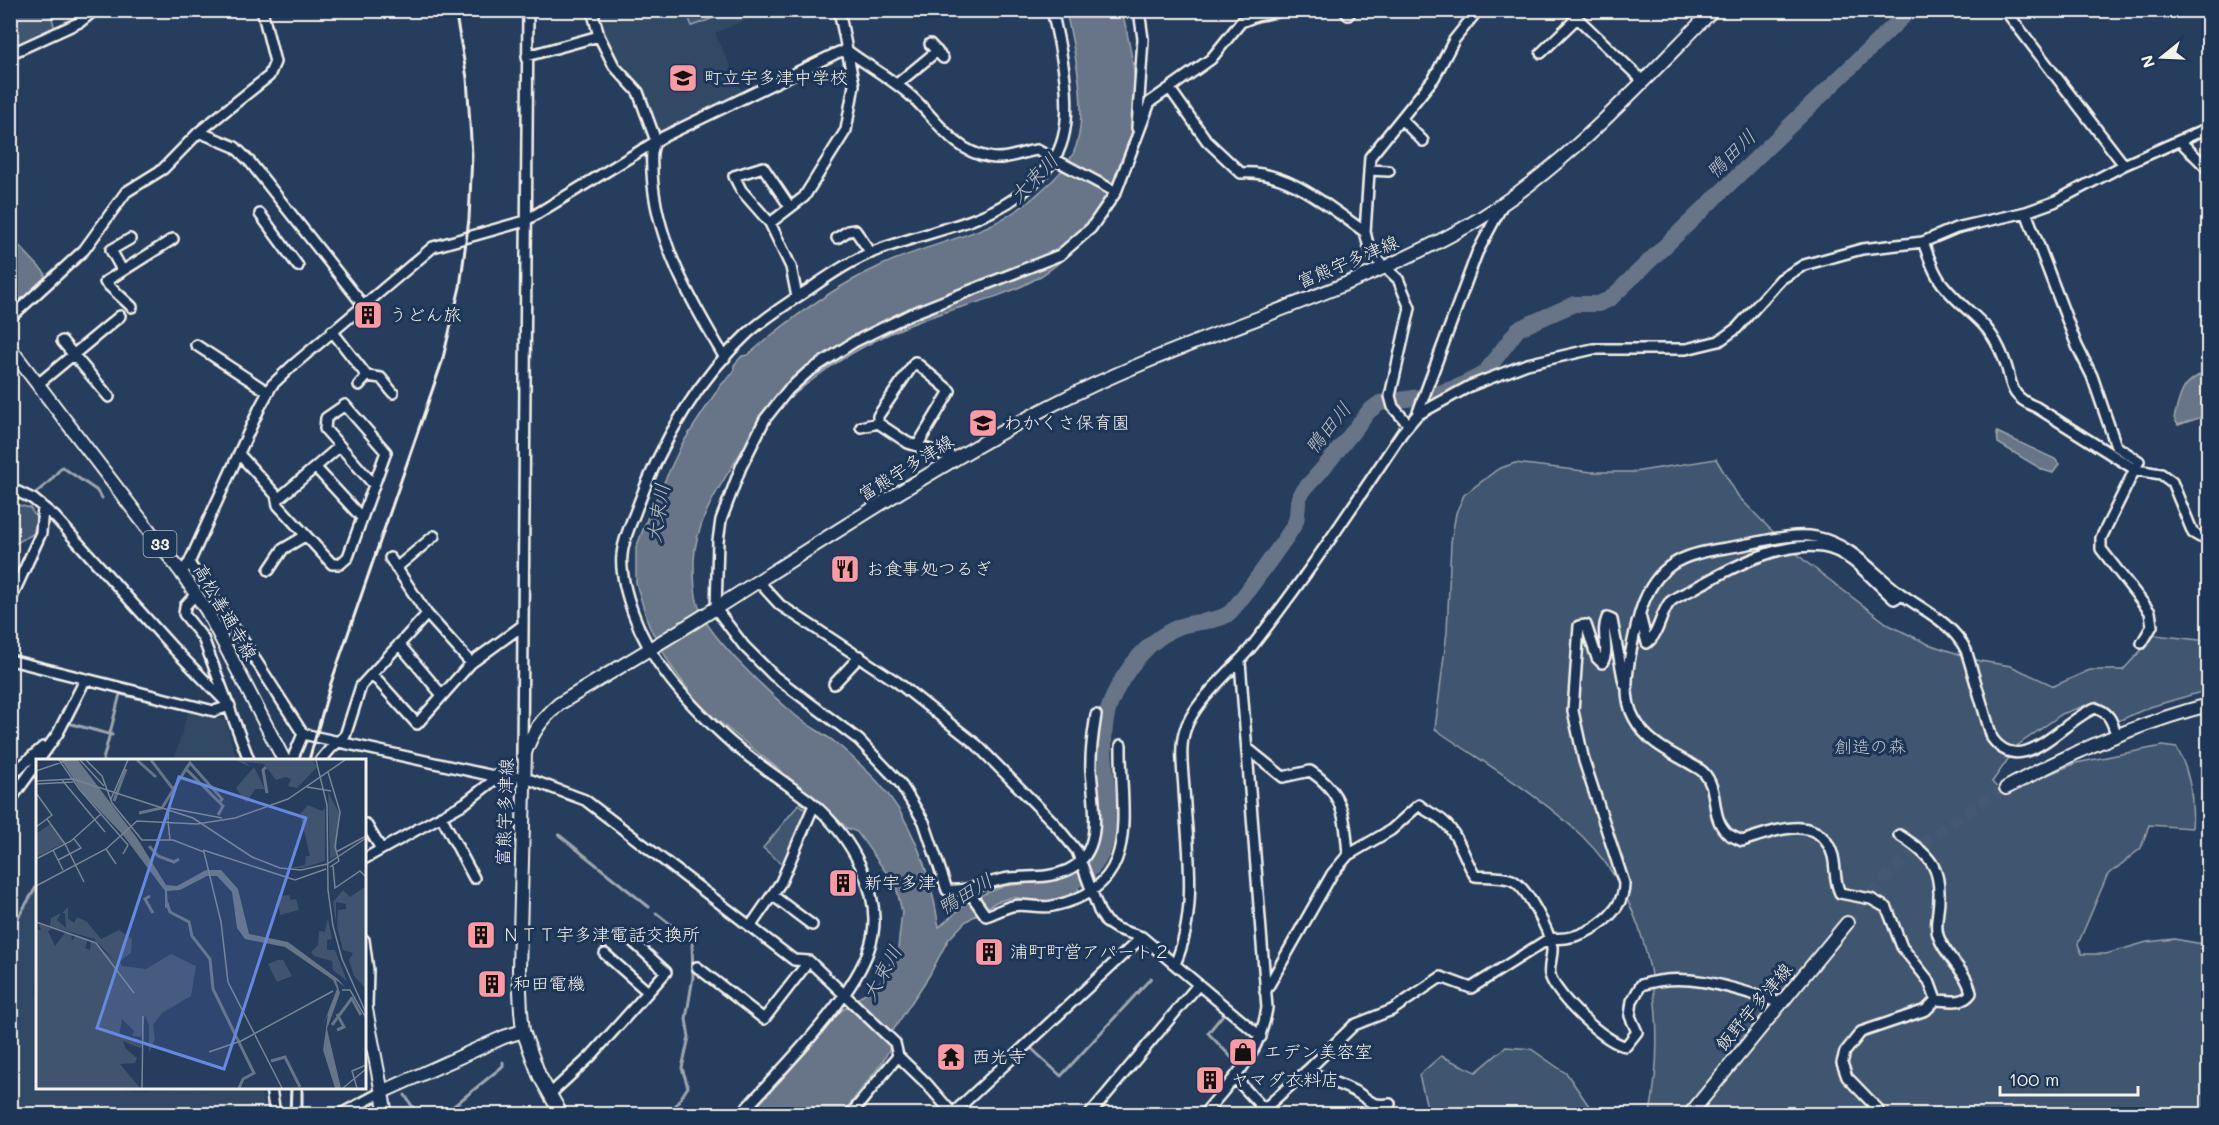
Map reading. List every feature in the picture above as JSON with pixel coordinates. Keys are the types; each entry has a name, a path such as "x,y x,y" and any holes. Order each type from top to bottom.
{"main road":[{"name":"富熊宇多津線","path":"561,1114 539,1074 523,1031 519,970 523,777 525,753 536,725 559,704 956,458 1099,382 1386,268 1464,228 1504,202 1579,144 1713,10"},
{"name":"高松善通寺線","path":"10,348 185,567 196,594 285,759"},
{"path":"2006,788 2062,758 2116,734 2208,705"},
{"name":"飯野宇多津線","path":"1690,1114 1847,923"},
{"path":"366,1005 369,1051 382,1092 386,1114"},
{"path":"382,1092 504,1037 523,1031"}],"street":[{"path":"10,54 80,22 95,10"},
{"path":"10,318 84,250 126,192 163,169 199,132 269,76 275,62 262,10"},
{"path":"523,777 522,626 528,10"},
{"path":"592,10 599,36 614,66 639,92 656,141"},
{"path":"770,223 804,197 846,129 854,85 839,10"},
{"path":"741,1114 844,996 868,953 875,927 874,909 859,863 833,825 814,805 726,738 689,701 651,648 630,603 621,556 635,511 661,453 687,407 725,358 749,333 797,297 871,253 1002,209 1057,161 1067,104 1052,10"},
{"path":"1136,139 1143,39 1139,10"},
{"path":"1096,715 1091,744 1095,828 1090,844 1080,861 1069,870 1044,878 1010,878 967,889 947,890 924,822 900,783 859,740 774,676 744,646 715,609 721,520 752,442 765,419 788,390 808,372 854,342 911,314 1060,255 1091,228 1115,192 1150,102 1211,58 1241,22 1256,16 1287,10"},
{"path":"1344,10 1348,15 1352,10"},
{"path":"1408,424 1393,407 1390,396 1410,308 1398,279 1375,258 1365,232 1370,158 1381,141 1402,120 1434,78 1454,40 1478,10"},
{"path":"1569,10 1643,81"},
{"path":"2005,10 2124,165"},
{"path":"1542,53 1577,18"},
{"path":"527,56 599,36"},
{"path":"1115,192 1037,150 1012,157 990,158 970,152 952,141 897,84 848,51 839,52 656,141 525,220 452,239 433,247 292,366 268,392 185,567 244,642 270,686 303,734 498,777 523,777 585,800 794,960 809,961 895,1043 898,1056 926,1083 952,1114 1142,937"},
{"path":"897,84 937,51"},
{"path":"1170,89 1207,141 1241,173 1261,172 1285,178 1365,232"},
{"path":"1402,120 1423,141"},
{"path":"1175,964 1182,947 1189,887 1189,843 1182,757 1184,731 1192,714 1240,662 1312,568 1408,424 1417,415 1470,386 1527,364 1593,349 1686,349 1719,341 1737,328 1782,279 1804,265 1862,249 1923,242 1956,228 2026,212 2054,202 2124,165 2208,128"},
{"path":"199,132 235,147 250,162 363,305"},
{"path":"656,141 651,149 655,209 662,233 692,303 725,358"},
{"path":"2180,141 2208,169"},
{"path":"790,207 763,167 734,176 741,190 770,223 791,267 797,297"},
{"path":"1369,170 1389,171"},
{"path":"1417,415 1419,403 1477,253 1504,202"},
{"path":"2026,212 2077,346 2092,376 2116,446 2139,462 2101,538 2101,549 2150,612 2152,626 2142,643"},
{"path":"260,214 266,232 298,266"},
{"path":"837,238 848,231 855,230 871,253"},
{"path":"122,270 111,250 130,239"},
{"path":"132,307 105,282 173,239"},
{"path":"1923,242 1944,287 1984,322 2003,357 2012,390 2020,401 2036,407 2136,470 2161,474 2172,482 2193,532 2200,537 2208,537"},
{"path":"38,384 120,316"},
{"path":"332,331 367,376 381,378 393,393"},
{"path":"62,341 109,397"},
{"path":"196,345 268,392"},
{"path":"878,423 878,416 915,362 951,391 917,446"},
{"path":"359,385 367,376"},
{"path":"239,454 276,495 277,500 305,536 332,564 340,564 348,557 386,452 345,405 326,418 325,429 374,485"},
{"path":"861,427 878,423 908,443 956,458"},
{"path":"277,500 340,447"},
{"path":"316,468 362,518"},
{"path":"10,488 43,507 173,648 231,706"},
{"path":"10,601 41,533 43,507"},
{"path":"269,570 283,549 305,536"},
{"path":"396,568 434,536"},
{"path":"1626,694 1639,610 1658,578 1677,561 1706,552 1760,542 1813,536 1845,547 1859,555 1886,583 1946,622 1960,638 1972,668 1992,738 2000,749 2011,754 2022,754 2034,749 2095,708 2103,710 2109,717 2116,734"},
{"path":"1639,610 1647,643 1654,638 1657,626 1670,602 1737,566 1776,552 1802,548 1824,547 1835,552 1863,570 1894,599 1902,595"},
{"path":"266,554 275,560"},
{"path":"390,558 427,614 471,663"},
{"path":"758,581 780,606 860,656 977,745 1053,822 1077,851 1106,922 1117,929 1142,937 1261,1037"},
{"path":"196,594 185,606 184,614 201,632 231,706 249,759"},
{"path":"322,759 345,736 360,686 427,614"},
{"path":"1236,1079 1266,1112 1354,1025 1392,1010 1441,977 1471,988 1550,938 1561,940 1589,933 1618,906 1624,895 1624,883 1584,761 1573,711 1579,626 1586,625 1597,658 1602,663 1607,652 1604,626 1607,618 1612,620 1626,694 1633,717 1650,740 1704,773 1713,791 1715,812 1726,832 1742,841 1806,827 1817,830 1826,837 1833,858 1836,885 1840,893 1871,899 1887,908 1902,947 1929,981 1936,1000"},
{"path":"372,674 417,724 471,663 522,626"},
{"path":"399,644 442,695"},
{"path":"834,684 860,656"},
{"path":"10,660 214,711 231,706"},
{"path":"1204,1114 1236,1079 1253,1054 1261,1037 1267,1008 1240,662"},
{"path":"39,759 58,733 85,680"},
{"path":"10,776 58,733"},
{"path":"287,759 303,734"},
{"path":"967,889 986,916 1014,905 1045,908 1056,906 1092,892 1112,870 1124,834 1121,745"},
{"path":"1247,748 1283,777 1310,771 1336,793 1345,822 1348,855"},
{"path":"10,801 34,774"},
{"path":"366,858 484,790 498,777"},
{"path":"750,927 788,868 814,805"},
{"path":"1265,992 1302,923 1332,874 1348,855 1391,830 1419,805 1430,814 1443,820 1458,841 1475,876 1512,880 1524,891 1550,938 1552,950 1549,972 1553,983 1597,1030 1618,1045 1626,1046 1637,1032 1630,1016 1632,1001 1641,985 1656,980 1702,980 1781,1003"},
{"path":"441,816 456,851 474,878"},
{"path":"366,824 381,849"},
{"path":"1879,1114 1877,1108 1847,1077 1842,1063 1845,1052 1861,1032 1926,1010 1936,1000 1962,1001 1971,993 1969,981 1943,950 1937,933 1940,885 1937,869 1918,846 1899,835"},
{"path":"772,895 812,925"},
{"path":"549,1095 591,1056 666,972 629,938"},
{"path":"605,954 648,992"},
{"path":"366,955 368,970 366,1005"},
{"path":"697,968 764,1019 809,961"},
{"path":"1089,1114 1198,985"},
{"path":"850,1114 898,1056"},
{"path":"1308,1070 1325,1081 1355,1090 1368,1103 1390,1104"},
{"path":"271,1089 275,1114"},
{"path":"341,1114 382,1092"}],"shaded area":[{"name":"町立宇多津中学校","path":"595,11 759,11 760,14 715,33 743,94 659,135 642,91 619,65 605,43"},
{"path":"188,712 225,720 237,759 174,759"},
{"path":"36,889 36,1089 259,1089 267,1114 58,1114 11,1104 11,935"}],"green space":[{"path":"11,11 50,11 55,29 11,48"},
{"path":"686,11 732,11 692,26"},
{"name":"創造の森","path":"1716,459 1738,496 1806,562 1889,625 1928,644 1980,661 2011,666 2054,686 2090,670 2123,670 2155,635 2208,641 2208,690 2150,707 2118,721 2097,701 2062,714 2018,745 1992,782 2003,794 2076,763 2162,746 2177,748 2190,786 2192,828 2149,825 2141,848 2107,876 2078,944 2082,954 2106,954 2147,942 2174,939 2208,945 2208,1114 1650,1114 1657,1041 1655,1004 1650,967 1640,931 1626,897 1607,865 1583,837 1549,807 1435,729 1447,632 1451,542 1456,513 1464,495 1498,469 1515,463 1592,472 1634,472"},
{"path":"18,505 30,508 37,519 33,534 11,546 11,510"},
{"path":"799,804 807,810 784,866 763,848"},
{"path":"1506,1047 1531,1049 1567,1074 1591,1109 1609,1114 1426,1114 1427,1107 1419,1075 1441,1056 1476,1072"}],"water":[{"name":"大束川","path":"1066,11 1122,11 1134,74 1136,118 1129,161 1121,181 1076,245 1061,261 1042,275 1010,292 939,314 880,338 825,371 776,411 736,460 708,508 695,547 694,574 695,592 700,610 726,649 795,715 852,756 890,796 918,849 931,888 939,927 969,901 1005,886 1039,882 1071,871 1080,893 1040,903 1013,897 996,902 965,922 948,940 929,976 892,1032 889,1050 882,1063 842,1114 751,1114 839,1013 881,981 898,948 902,912 896,886 857,832 847,828 822,804 701,707 671,666 649,626 636,583 636,548 649,514 682,444 720,386 734,372 734,365 742,356 748,355 811,306 862,275 902,257 986,227 1005,217 1024,205 1051,182 1063,168 1073,154 1081,121 1079,83"},
{"path":"11,237 45,273 44,279 11,309"},
{"path":"2208,371 2208,415 2178,425 2174,418 2184,389 2192,379"},
{"path":"1997,432 2055,459 2059,464 2053,473 2043,470 1998,443"}],"waterway":[{"name":"鴨田川","path":"1056,888 1084,875 1100,857 1107,835 1105,727 1111,702 1123,678 1149,646 1160,637 1184,625 1223,617 1233,609 1291,529 1296,520 1298,502 1302,493 1369,411 1380,403 1433,395 1460,386 1484,374 1518,329 1574,304 1598,304 1610,299 1910,10"},
{"path":"37,492 62,467 96,490 102,498"},
{"path":"103,759 120,694 200,713"},
{"path":"68,723 112,735"},
{"path":"10,810 22,792"},
{"path":"559,835 649,907"},
{"path":"10,931 36,887"},
{"path":"656,913 692,941 693,977 686,1019 689,1037 682,1068 688,1087 670,1114"},
{"path":"1031,1048 1061,1076 1151,978"},
{"path":"1226,1011 1208,1033 1232,1058"},
{"path":"444,1114 503,1066 503,1062"},
{"path":"405,1095 417,1114"},
{"path":"10,1107 43,1114"}],"tunnel":[{"path":"604,666 613,680"},
{"path":"1847,923 1882,881 1919,847 1960,817 2006,788"}],"railway":[{"path":"309,759 331,683 442,362 460,287 469,219 472,155 467,78 455,10"},
{"path":"290,1114 291,1089"},
{"path":"302,1089 302,1114"}],"place":[{"name":"町立宇多津中学校","path":"683,78"},
{"name":"うどん旅","path":"368,315"},
{"name":"わかくさ保育園","path":"983,423"},
{"name":"お食事処つるぎ","path":"845,569"},
{"name":"新宇多津","path":"843,883"},
{"name":"ＮＴＴ宇多津電話交換所","path":"481,935"},
{"name":"浦町町営アパート２","path":"989,952"},
{"name":"和田電機","path":"492,984"},
{"name":"エデン美容室","path":"1243,1052"},
{"name":"西光寺","path":"951,1057"},
{"name":"ヤマダ衣料店","path":"1210,1080"}]}
